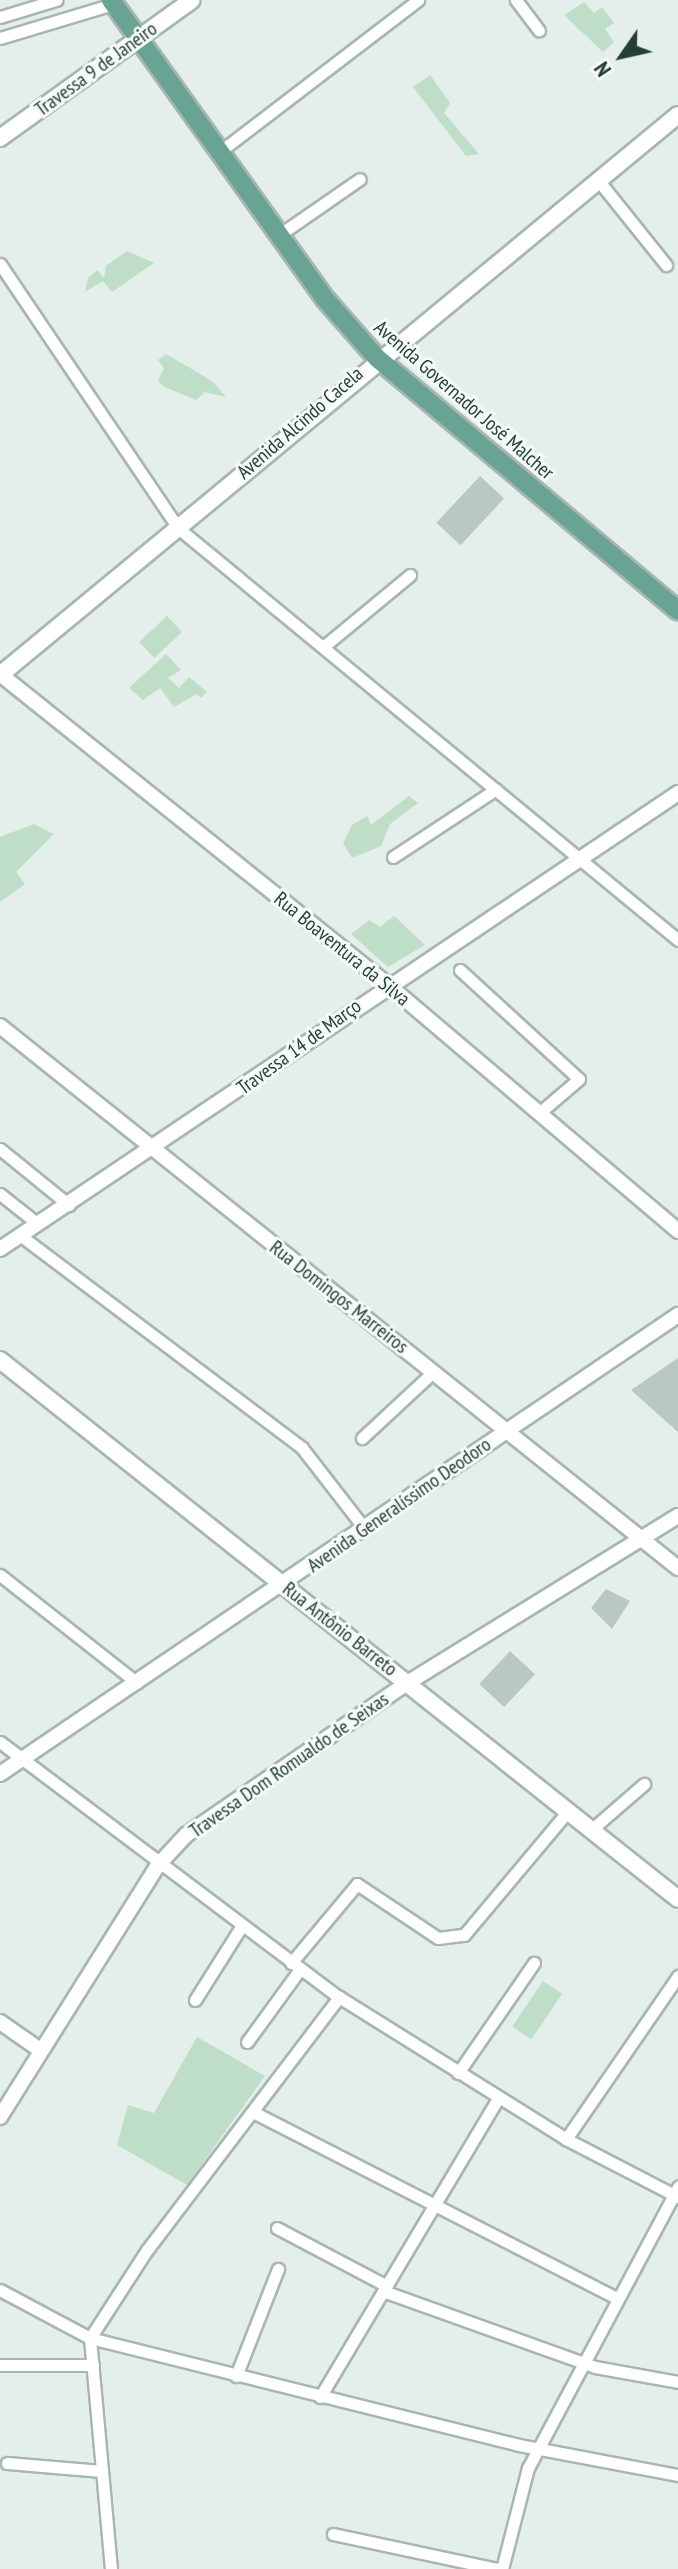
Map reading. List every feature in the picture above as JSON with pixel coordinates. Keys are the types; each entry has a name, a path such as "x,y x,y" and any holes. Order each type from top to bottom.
{"main road":[{"name":"Travessa 9 de Janeiro","path":"0,138 192,0"},
{"name":"Avenida Governador José Malcher","path":"112,2 136,40 279,235 377,358 678,611"},
{"name":"Avenida Alcindo Cacela","path":"0,674 178,528 377,358 678,115"},
{"name":"Rua Antônio Barreto","path":"0,1360 409,1682 678,1899"}],"street":[{"path":"0,17 56,0"},
{"path":"218,153 418,0"},
{"path":"516,0 539,30"},
{"path":"0,38 112,2"},
{"path":"279,235 360,179"},
{"path":"598,180 666,265"},
{"path":"0,264 178,528 678,940"},
{"path":"323,647 410,575"},
{"name":"Rua Boaventura da Silva","path":"0,674 387,984 678,1231"},
{"path":"393,857 496,789"},
{"name":"Travessa 14 de Março","path":"0,1249 153,1151 387,984 578,855 678,793"},
{"path":"460,970 579,1079 539,1113"},
{"name":"Rua Domingos Marreiros","path":"0,1026 678,1568"},
{"path":"0,1149 69,1205"},
{"path":"0,1194 38,1224"},
{"path":"21,1236 302,1448 364,1528"},
{"name":"Avenida Generalíssimo Deodoro","path":"0,1774 284,1586 364,1528 678,1315"},
{"path":"362,1438 433,1372"},
{"name":"Travessa Dom Romualdo de Seixas","path":"0,2117 159,1864 186,1835 409,1682 678,1516"},
{"path":"0,1575 137,1683"},
{"path":"0,1742 241,1927 339,1997 566,2139 676,2193 580,2361 537,2449 500,2569 333,2534"},
{"path":"592,1829 644,1784"},
{"path":"247,2042 295,1966 357,1884 438,1938 464,1935 569,1810"},
{"path":"195,2000 241,1927"},
{"path":"458,2073 534,1963"},
{"path":"566,2139 678,1976"},
{"path":"111,2569 90,2338 339,1997"},
{"path":"0,2022 40,2050"},
{"path":"320,2397 498,2098"},
{"path":"253,2112 615,2297"},
{"path":"277,2228 385,2289 580,2361 678,2382"},
{"path":"236,2376 278,2269"},
{"path":"0,2290 90,2338 537,2449 678,2475"},
{"path":"0,2365 93,2365"},
{"path":"7,2463 102,2471"}],"green space":[{"path":"584,2 594,13 602,7 614,23 605,29 614,42 603,52 564,15"},
{"path":"430,75 450,103 444,113 479,154 466,156 413,87"},
{"path":"127,251 154,263 112,292 103,281 85,292 88,278 97,270 104,278 106,266"},
{"path":"166,354 212,381 226,397 205,392 196,400 165,387 158,381 164,368 158,360"},
{"path":"167,616 182,632 154,658 139,642"},
{"path":"166,654 181,670 168,678 179,688 189,677 207,692 201,698 197,694 174,707 160,688 143,700 129,688"},
{"path":"409,796 418,803 390,824 381,846 352,858 343,843 352,825 367,816 371,825"},
{"path":"34,824 54,834 16,872 25,884 0,902 0,837"},
{"path":"394,916 425,945 388,967 351,934 369,920 380,927"},
{"path":"543,1981 562,1994 531,2039 512,2027"},
{"path":"197,2037 265,2076 187,2185 117,2145 128,2105 154,2113"}],"building":[{"path":"480,476 504,499 460,545 436,523"},
{"path":"678,1358 678,1432 631,1390"},
{"path":"606,1589 630,1601 612,1629 591,1608"},
{"path":"510,1651 535,1674 504,1707 479,1684"}]}
